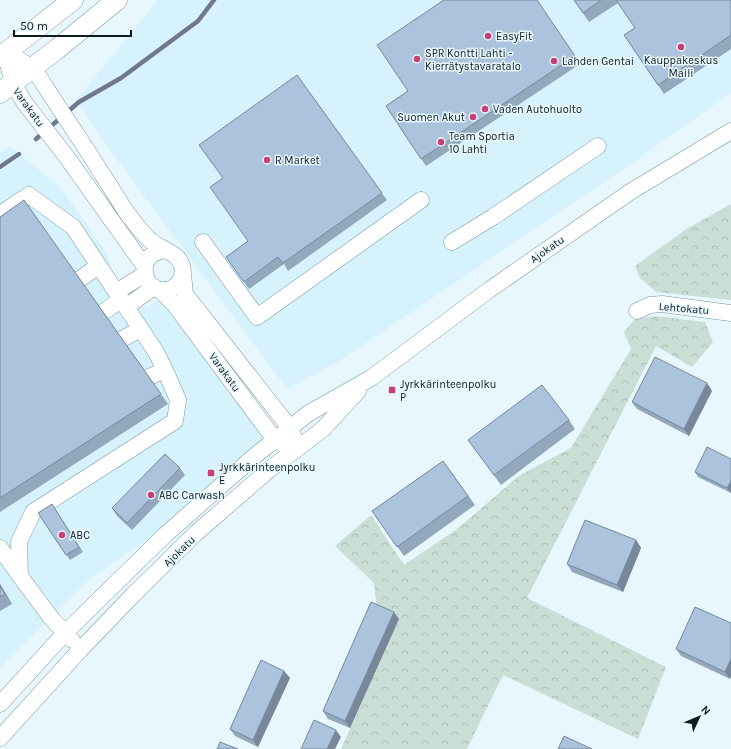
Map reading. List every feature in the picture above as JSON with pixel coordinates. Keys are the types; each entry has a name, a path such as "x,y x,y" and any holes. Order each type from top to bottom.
{"main road":[{"path":"3,54 72,0"},
{"path":"6,88 117,0"}],"street":[{"path":"3,54 32,68 130,217 150,240 164,250 175,254 180,260 183,267 183,274 175,287 168,290 151,279 148,260 153,254 164,250"},
{"name":"Varakatu","path":"3,54 6,88 24,102 66,156 151,279 174,304 275,440 296,448"},
{"name":"Ajokatu","path":"0,704 65,633 165,535 210,494 309,413 370,378 489,290 630,192 731,131"},
{"path":"452,242 493,217 598,146"},
{"path":"0,214 29,195 73,227 156,352 178,400 175,421 33,512 19,542 20,576"},
{"path":"203,242 257,317 421,200"},
{"path":"80,279 98,266"},
{"name":"Varakatu","path":"183,274 185,294 290,428 296,448"},
{"path":"103,312 151,279"},
{"name":"Lehtokatu","path":"637,311 650,305 662,304 731,313"},
{"path":"122,339 141,329"},
{"path":"149,377 165,370"},
{"name":"Ajokatu","path":"0,738 81,649 133,595 196,534 296,448 322,429 370,378"},
{"path":"0,548 52,619 81,649"}],"shaded area":[{"path":"158,0 731,0 731,93 618,173 339,361 287,389 107,146 76,100"},
{"path":"10,146 61,188 107,254 112,273 146,307 163,298 270,439 162,530 93,576 0,668 0,153"}],"green space":[{"path":"731,204 731,300 656,292 640,278 635,266 685,230"},
{"path":"656,316 705,322 713,342 692,367 656,346 527,598 666,667 638,739 503,675 467,749 341,749 399,619 377,609 374,583 335,546 371,515 404,565 457,529 520,475 571,448 631,349 624,332 635,319"}],"building":[{"path":"444,0 537,0 575,56 421,159 386,106 408,91 377,45"},
{"path":"574,0 601,0 583,13"},
{"name":"Kauppakeskus Maili","path":"616,0 731,0 731,35 658,85 624,35 635,28"},
{"path":"297,75 382,193 283,263 278,257 244,282 226,257 248,241 210,187 223,178 199,145"},
{"path":"24,200 161,394 0,498 0,217"},
{"path":"655,357 707,383 684,429 632,402"},
{"path":"542,385 569,420 494,475 468,440"},
{"path":"707,447 731,459 731,481 727,488 695,472"},
{"path":"165,454 180,468 127,523 112,508"},
{"path":"443,461 468,496 397,547 372,511"},
{"name":"ABC","path":"52,504 79,547 66,555 38,513"},
{"path":"585,520 636,540 617,585 567,564"},
{"path":"0,586 5,594 0,597"},
{"path":"371,602 394,612 345,721 323,711"},
{"path":"695,607 731,623 731,659 725,672 676,649"},
{"path":"261,660 284,671 253,740 230,729"},
{"path":"314,720 336,730 327,749 301,749"},
{"path":"564,736 592,749 558,749"},
{"path":"220,742 238,749 217,749"}],"waterway":[{"path":"36,139 79,102 121,78 198,21 214,0"},
{"path":"0,167 19,154"}],"place":[{"name":"EasyFit","path":"488,36"},
{"name":"Kauppakeskus Maili","path":"681,47"},
{"name":"SPR Kontti Lahti - Kierrätystavaratalo","path":"417,59"},
{"name":"Lahden Gentai","path":"554,61"},
{"name":"Vaden Autohuolto","path":"485,109"},
{"name":"Suomen Akut","path":"473,117"},
{"name":"Team Sportia 10 Lahti","path":"441,142"},
{"name":"R Market","path":"267,160"},
{"name":"Jyrkkärinteenpolku P","path":"392,390"},
{"name":"Jyrkkärinteenpolku E","path":"211,473"},
{"name":"ABC Carwash","path":"151,495"},
{"name":"ABC","path":"62,535"}]}
